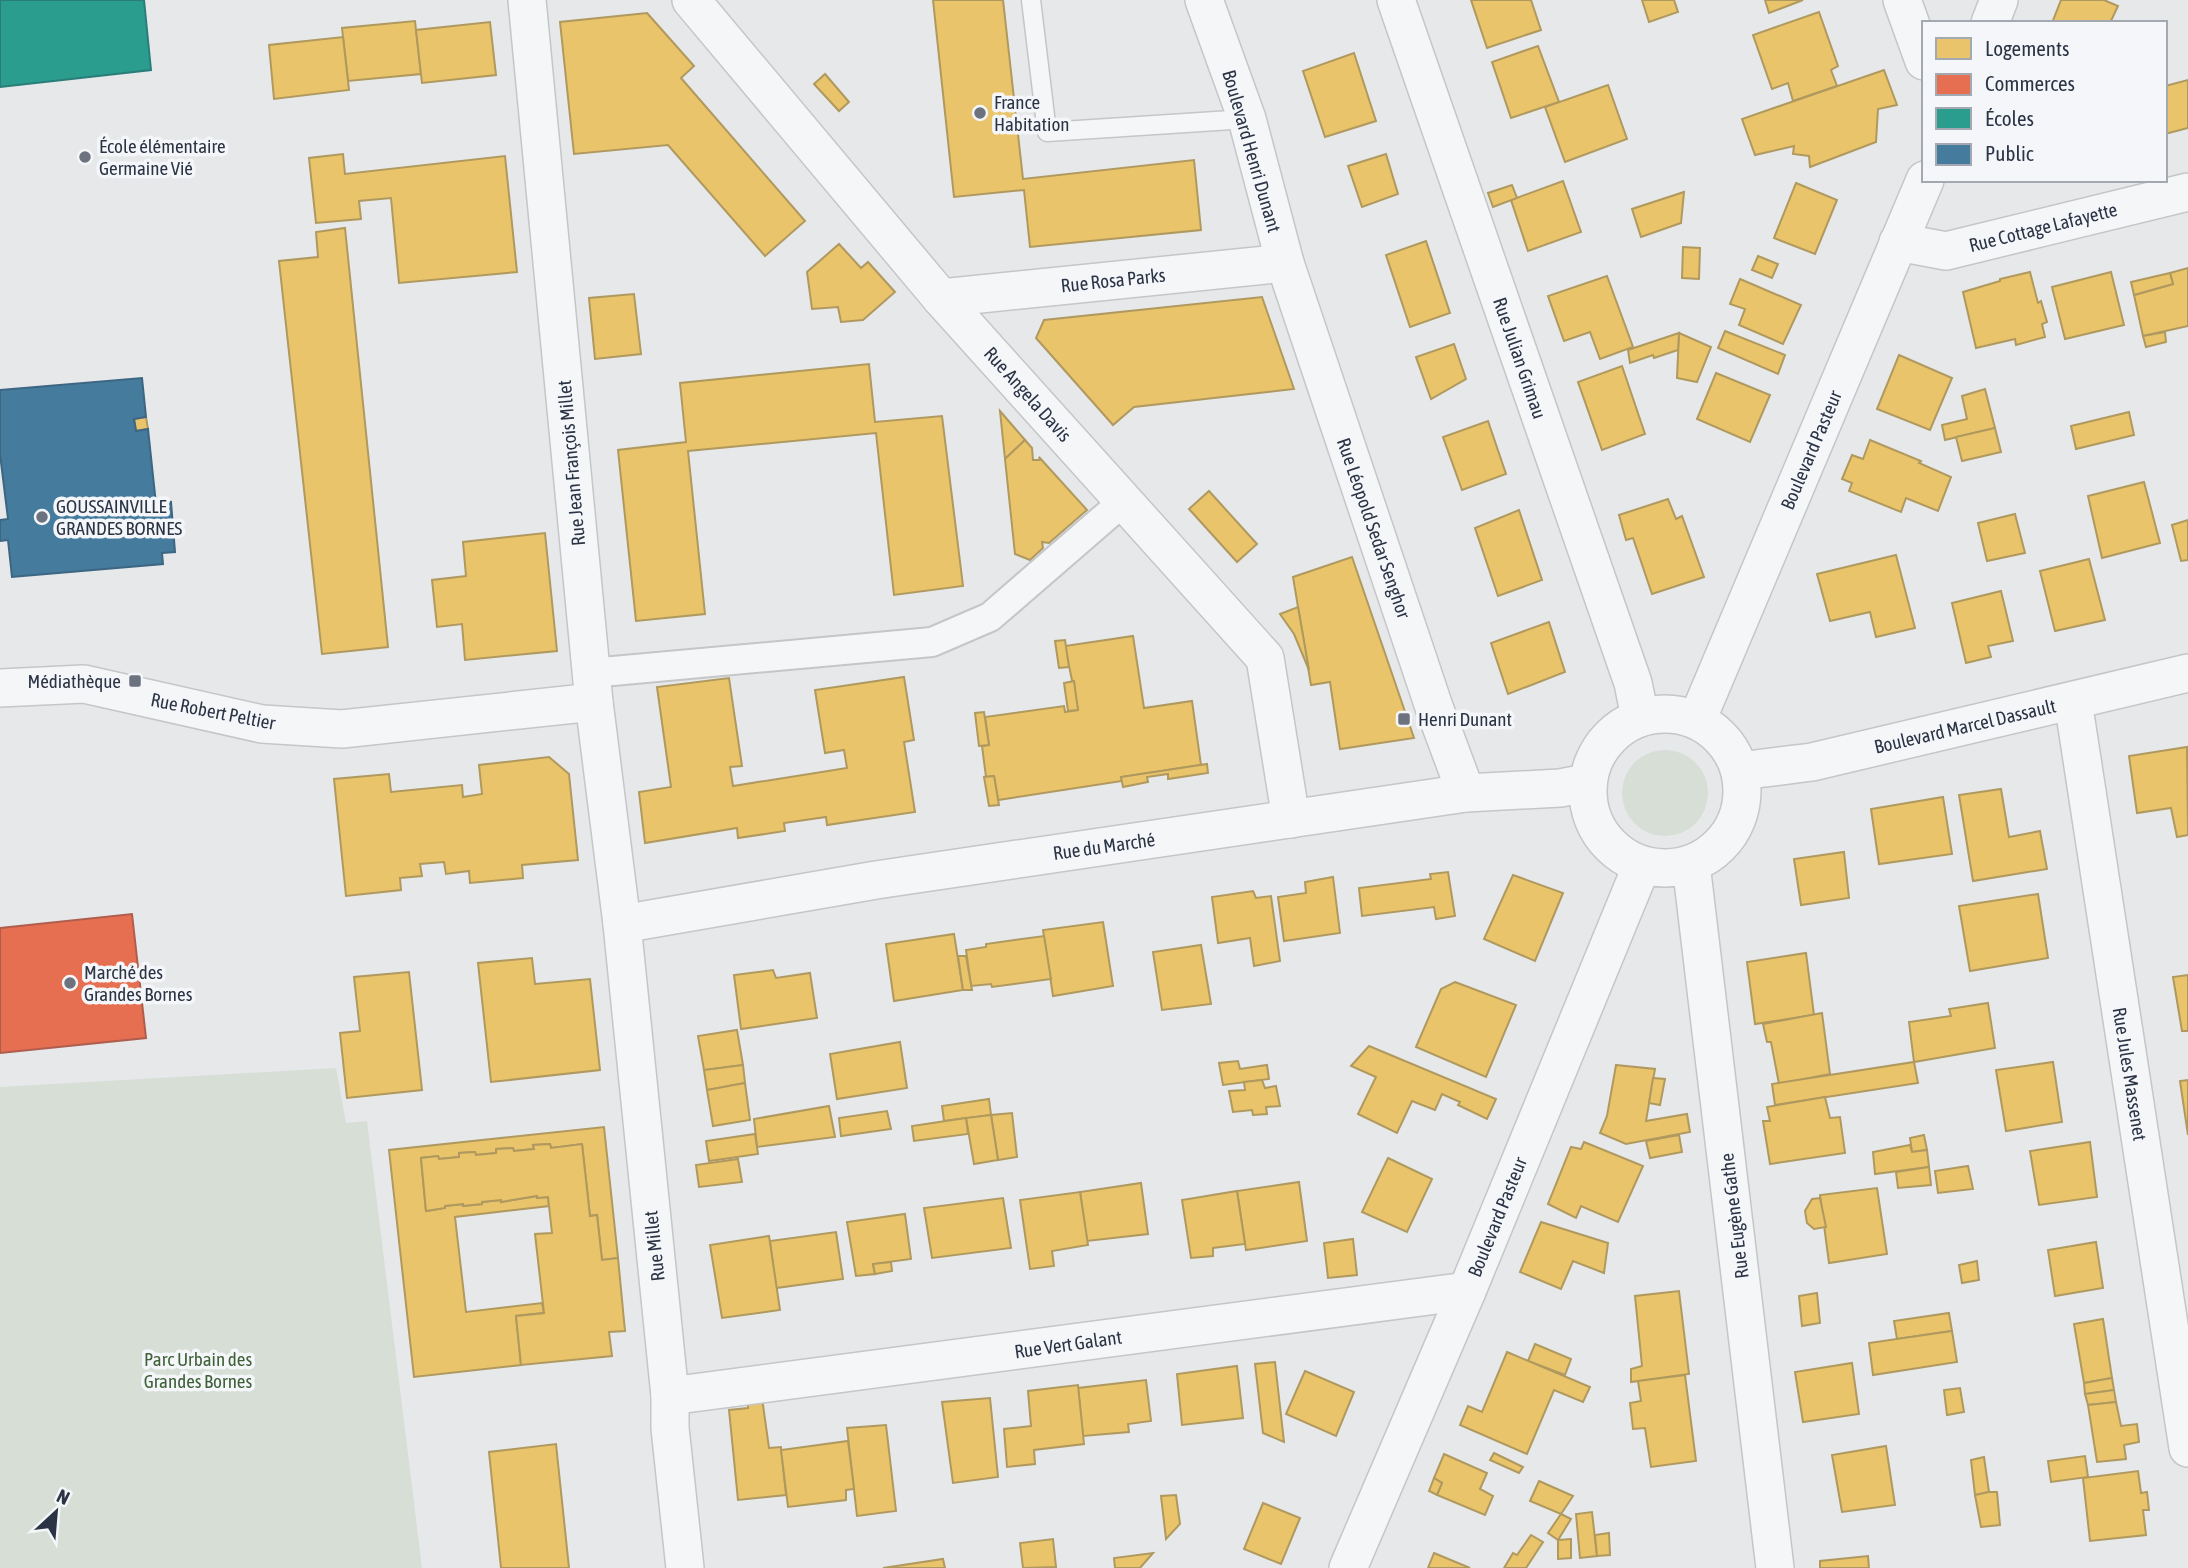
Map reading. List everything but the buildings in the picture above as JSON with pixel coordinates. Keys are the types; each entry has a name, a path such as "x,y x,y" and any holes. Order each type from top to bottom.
{"street":[{"name":"Rue Jean François Millet","path":"527,0 593,688 622,924"},
{"name":"Rue Angela Davis","path":"691,0 941,298 1265,658 1291,819"},
{"name":"Boulevard Henri Dunant","path":"1204,0 1247,119 1285,262"},
{"name":"Rue Julian Grimau","path":"1395,0 1633,683 1640,717"},
{"path":"1902,0 1922,55"},
{"path":"1991,21 1999,0"},
{"name":"Boulevard Pasteur","path":"1697,720 1924,182"},
{"name":"Rue Cottage Lafayette","path":"1898,242 1946,251 2188,192"},
{"name":"Rue Rosa Parks","path":"941,298 1285,262"},
{"name":"Rue Léopold Sedar Senghor","path":"1285,262 1430,694 1466,793"},
{"path":"593,688 932,642 990,617 1124,500"},
{"name":"Boulevard Marcel Dassault","path":"1740,771 1812,762 2188,673"},
{"name":"Rue Robert Peltier","path":"0,688 85,684 262,724 342,729 593,688"},
{"name":"Rue Jules Massenet","path":"2073,701 2188,1448"},
{"path":"1659,713 1678,714 1697,720 1717,732 1731,750 1740,771 1743,794 1738,817 1728,837 1712,853 1691,864 1667,869 1642,865 1618,853 1600,834 1590,809 1587,783 1592,761 1604,742 1620,727 1640,717 1659,713"},
{"name":"Rue du Marché","path":"622,924 876,880 1466,793 1560,788 1587,783"},
{"name":"Rue Eugène Gathe","path":"1691,864 1775,1568"},
{"name":"Boulevard Pasteur","path":"1348,1568 1467,1291 1642,865"},
{"name":"Rue Millet","path":"622,924 685,1568"},
{"name":"Rue Vert Galant","path":"670,1396 1467,1291"}],"lane":[{"path":"1031,0 1047,132 1247,119"}],"green space":[{"path":"1665,750 1682,753 1696,762 1705,776 1708,793 1705,810 1696,824 1682,833 1665,836 1648,833 1634,824 1625,810 1622,793 1625,776 1634,762 1648,753"},
{"name":"Parc Urbain des Grandes Bornes","path":"336,1068 346,1123 367,1121 422,1568 0,1568 0,1087"}],"place":[{"name":"France Habitation","path":"980,113"},
{"name":"École élémentaire Germaine Vié","path":"85,157"},
{"name":"GOUSSAINVILLE GRANDES BORNES","path":"42,517"},
{"name":"Médiathèque","path":"135,681"},
{"name":"Henri Dunant","path":"1404,719"},
{"name":"Marché des Grandes Bornes","path":"70,983"}]}
